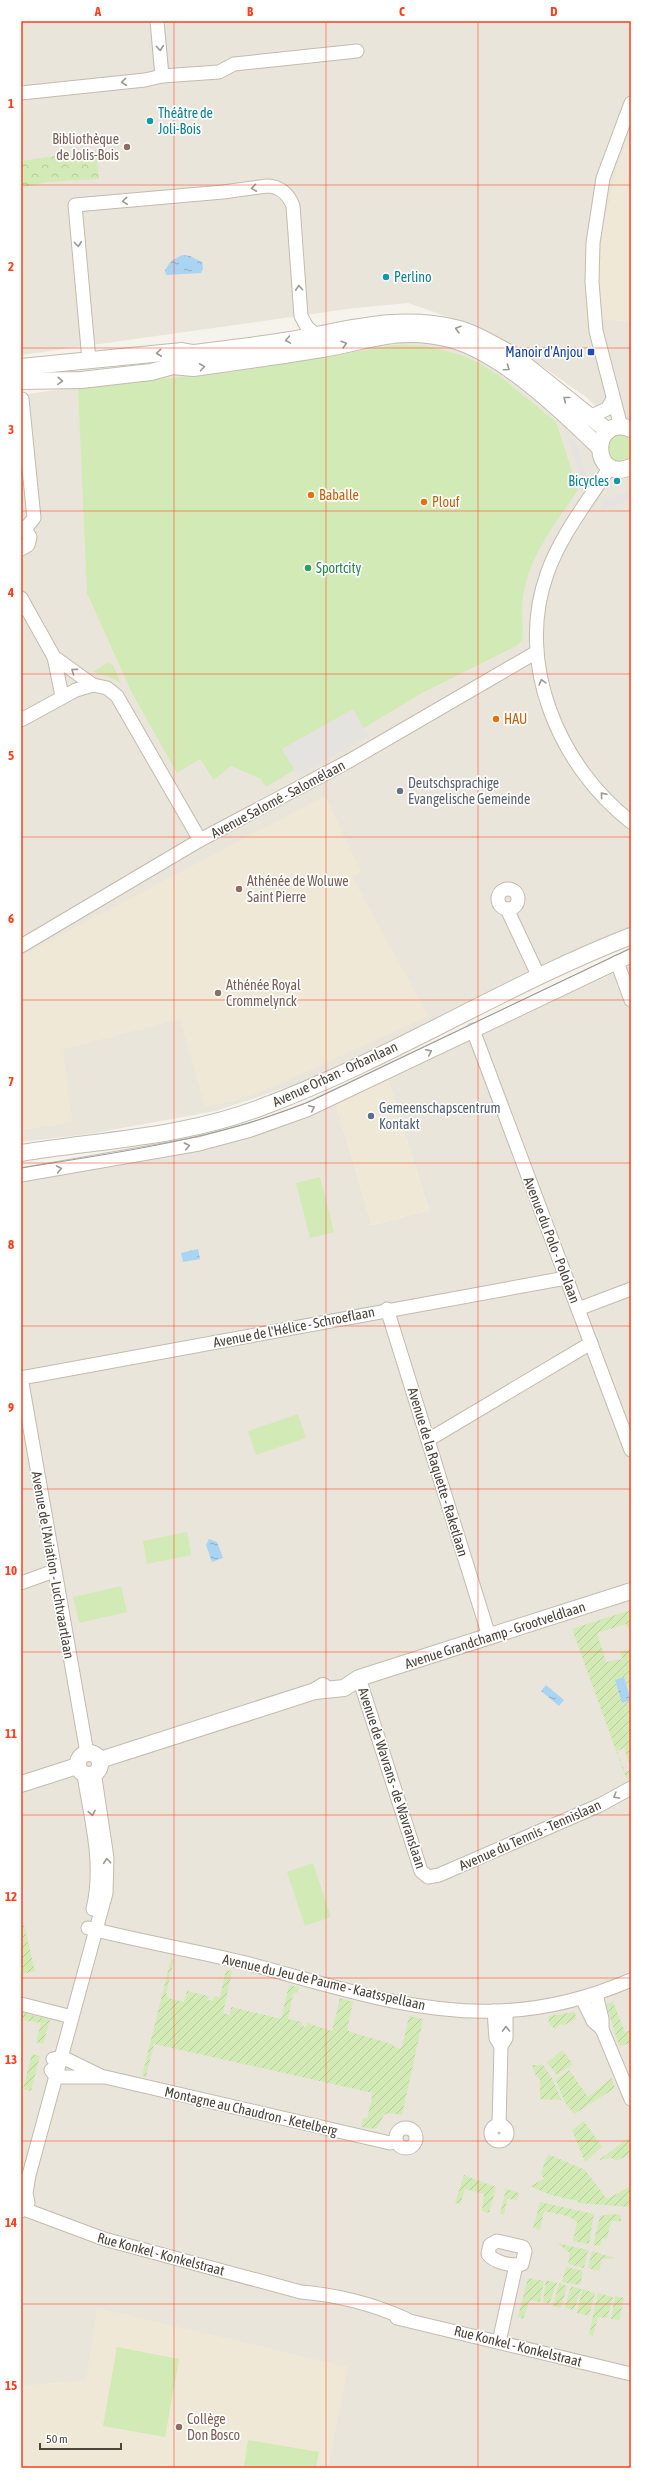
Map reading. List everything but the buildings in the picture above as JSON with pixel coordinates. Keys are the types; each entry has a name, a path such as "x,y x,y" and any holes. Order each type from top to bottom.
{"street":[{"path":"157,21 162,76"},
{"path":"21,93 145,80 162,76 219,72 234,64 357,51"},
{"path":"620,429 596,331 592,282 593,243 603,178 631,103"},
{"path":"89,360 75,205 223,192 267,186 272,186 285,193 293,206 301,316 307,327 316,335"},
{"path":"21,367 182,351 193,353 316,335 378,323 418,322 470,332 512,355 589,417 620,429"},
{"path":"21,381 81,380 151,372 173,366 193,368 341,346 379,335 401,333 425,334 451,339 493,358 515,374 599,447 602,459 610,467 622,470 631,468"},
{"path":"21,550 29,541 23,528 34,518 22,399"},
{"path":"589,417 607,409 613,399"},
{"path":"599,447 604,435 620,429"},
{"path":"610,467 554,557 547,573 537,612 536,653 548,704 568,751 603,796 631,822"},
{"path":"21,598 54,657 62,696"},
{"name":"Avenue Salomé - Salomélaan","path":"21,946 200,840 349,761 536,653"},
{"path":"54,657 93,685 106,688 117,696 200,840"},
{"path":"21,720 62,696 93,685"},
{"path":"507,909 539,977"},
{"name":"Avenue Orban - Orbanlaan","path":"21,1153 168,1133 210,1124 262,1108 331,1079 539,977 631,936"},
{"name":"Avenue Orban - Orbanlaan","path":"21,1175 172,1150 251,1130 307,1110 631,956"},
{"path":"617,962 631,1000"},
{"name":"Avenue du Polo - Pololaan","path":"473,1030 631,1450"},
{"name":"Avenue de l'Hélice - Schroeflaan","path":"21,1378 387,1309 566,1278"},
{"path":"578,1309 631,1289"},
{"name":"Avenue de la Raquette - Raketlaan","path":"387,1309 489,1636"},
{"path":"428,1440 591,1343"},
{"name":"Avenue de l'Aviation - Luchtvaartlaan","path":"21,1378 89,1765 95,1778 102,1815 108,1876 106,1893 92,1929 55,2065"},
{"path":"21,1583 54,1571"},
{"name":"Avenue Grandchamp - Grootveldlaan","path":"21,1784 89,1765 316,1691 344,1688 359,1678 631,1592"},
{"name":"Avenue de Wavrans - de Wavranslaan","path":"359,1678 421,1871 428,1877"},
{"name":"Avenue du Tennis - Tennislaan","path":"428,1877 439,1875 600,1805 631,1788"},
{"name":"Avenue du Jeu de Paume - Kaatsspellaan","path":"92,1929 239,1962 392,2000 438,2008 500,2011 582,1998 631,1980"},
{"path":"596,1994 602,2019 602,2029 631,2099"},
{"path":"582,1998 593,2021 602,2029"},
{"path":"21,2004 69,2016"},
{"path":"499,2125 501,2046 496,2038 500,2011"},
{"path":"21,2178 55,2065"},
{"path":"22,2209 28,2203 26,2193 29,2175 55,2065"},
{"name":"Montagne au Chaudron - Ketelberg","path":"55,2065 383,2142 390,2143 396,2141"},
{"name":"Montagne au Chaudron - Ketelberg","path":"55,2065 105,2077"},
{"name":"Rue Konkel - Konkelstraat","path":"22,2209 104,2240 301,2292 318,2300 344,2308 385,2317 406,2319 631,2374"},
{"path":"499,2342 516,2265"}],"shaded area":[{"path":"21,21 631,21 631,421 607,417 586,397 509,343 460,321 408,303 355,308 21,355"},
{"path":"631,132 631,322 601,319 599,289 600,243 616,169"},
{"path":"410,337 453,345 485,360 588,442 603,466 618,480 631,477 631,929 314,1078 216,1111 89,1134 21,1142 21,395"},
{"path":"568,438 575,439 588,481 581,479"},
{"path":"631,491 631,500 601,510 603,500"},
{"path":"353,709 368,736 298,776 282,749"},
{"name":"Athénée Royal Crommelynck","path":"325,796 361,872 352,877 428,1016 275,1086 236,1101 205,1106 180,1019 63,1049 72,1122 21,1130 21,956"},
{"path":"631,965 631,2468 21,2468 21,1178 195,1148 335,1101 372,1225 429,1210 387,1077 445,1052"},
{"path":"387,1077 429,1210 372,1225 335,1101"},
{"name":"Collège Don Bosco","path":"97,2308 348,2367 328,2468 21,2468 21,2386 86,2380"}],"green space":[{"path":"96,150 99,179 46,182 21,188 21,161"},
{"name":"Sportcity","path":"395,345 426,346 458,354 479,363 501,377 556,422 578,490 544,541 531,568 526,582 522,602 522,640 518,645 422,693 266,787 261,779 231,766 214,780 200,759 177,773 132,693 87,593 78,387 234,372"},
{"path":"614,435 627,435 631,437 631,461 628,463 611,461 606,445"},
{"path":"107,663 113,665 121,683 107,676 93,672"},
{"path":"320,1177 334,1232 310,1238 296,1183"},
{"path":"298,1414 306,1438 256,1455 248,1431"},
{"path":"187,1532 191,1555 147,1564 143,1541"},
{"path":"121,1586 127,1612 79,1623 73,1597"},
{"path":"631,1610 631,1634 626,1624 597,1633 606,1662 622,1659 620,1652 630,1649 629,1645 631,1645 631,1695 624,1677 615,1680 622,1703 631,1700 631,1769 624,1748 617,1751 625,1772 631,1770 631,1776 626,1778 572,1629"},
{"path":"313,1863 331,1917 305,1926 287,1872"},
{"path":"23,1921 35,1971 22,1974 21,1922"},
{"path":"171,1959 174,1959 166,1995 168,1998 184,2002 187,1991 209,1996 208,2000 213,2001 214,1996 220,1997 226,1970 232,1971 223,2013 230,2015 231,2007 281,2019 289,1985 299,1987 298,1992 293,1994 288,2019 302,2022 302,2026 306,2027 307,2023 332,2031 340,1998 353,2002 347,2029 350,2032 392,2044 398,2049 402,2047 409,2016 423,2019 402,2115 388,2113 384,2115 376,2129 361,2127 363,2118 367,2118 373,2093 154,2044 146,2077 142,2076"},
{"path":"613,2002 625,2032 631,2030 631,2043 619,2046 606,2004"},
{"path":"21,2012 50,2020 43,2044 36,2042 41,2023 21,2020"},
{"path":"575,2012 576,2019 564,2025 560,2024 555,2030 549,2023 548,2016"},
{"path":"562,2050 573,2064 557,2075 547,2063"},
{"path":"32,2054 40,2056 31,2091 23,2089"},
{"path":"532,2065 543,2065 553,2080 561,2100 540,2099 540,2080 535,2074"},
{"path":"569,2070 588,2097 612,2078 615,2088 574,2114 564,2101 556,2080"},
{"path":"584,2121 602,2147 585,2162 572,2130"},
{"path":"631,2136 631,2147 628,2155 616,2161 612,2158 599,2160"},
{"path":"548,2154 585,2170 607,2199 631,2186 631,2207 578,2203 578,2201 551,2195 530,2186 544,2179 541,2173"},
{"path":"464,2175 496,2187 489,2213 482,2211 484,2194 465,2189 460,2204 455,2203"},
{"path":"506,2189 519,2193 517,2200 507,2199 504,2215 500,2214"},
{"path":"540,2202 594,2214 589,2244 573,2241 577,2222 571,2217 544,2211 540,2230 533,2228"},
{"path":"612,2214 621,2215 621,2221 611,2221 607,2239 602,2238 600,2246 593,2245 600,2216"},
{"path":"557,2243 588,2250 584,2268 568,2264 570,2253"},
{"path":"592,2251 614,2258 602,2259 599,2271 588,2268"},
{"path":"566,2267 583,2271 580,2285 562,2282"},
{"path":"528,2278 544,2281 540,2302 530,2300 523,2319 518,2317"},
{"path":"546,2280 557,2283 549,2304 543,2302"},
{"path":"559,2283 567,2286 561,2308 553,2306"},
{"path":"571,2286 581,2289 574,2310 565,2308"},
{"path":"582,2289 595,2293 589,2316 577,2313"},
{"path":"598,2293 613,2297 607,2318 598,2317 593,2336 589,2335"},
{"path":"615,2296 624,2298 619,2320 611,2319"},
{"path":"117,2347 179,2359 165,2437 103,2426"},
{"path":"248,2440 319,2452 316,2468 244,2468"}],"water":[{"path":"182,255 190,256 202,262 203,269 201,273 166,275 165,270 171,261"},
{"path":"198,1249 200,1259 183,1262 181,1253"},
{"path":"209,1539 217,1542 223,1558 212,1562 206,1545"},
{"path":"624,1677 631,1700 622,1703 615,1680"},
{"path":"546,1685 564,1700 559,1706 541,1691"}],"tram line":[{"path":"21,1168 168,1143 204,1135 276,1114 311,1101 631,948"}],"place":[{"name":"Théâtre de Joli-Bois","path":"150,121"},
{"name":"Bibliothèque de Jolis-Bois","path":"127,147"},
{"name":"Perlino","path":"386,277"},
{"name":"Manoir d'Anjou","path":"591,352"},
{"name":"Bicycles","path":"617,481"},
{"name":"Baballe","path":"311,495"},
{"name":"Plouf","path":"424,502"},
{"name":"Sportcity","path":"308,568"},
{"name":"HAU","path":"496,719"},
{"name":"Deutschsprachige Evangelische Gemeinde","path":"400,791"},
{"name":"Athénée de Woluwe Saint Pierre","path":"239,889"},
{"name":"Athénée Royal Crommelynck","path":"218,993"},
{"name":"Gemeenschapscentrum Kontakt","path":"371,1116"},
{"name":"Collège Don Bosco","path":"179,2427"}]}
